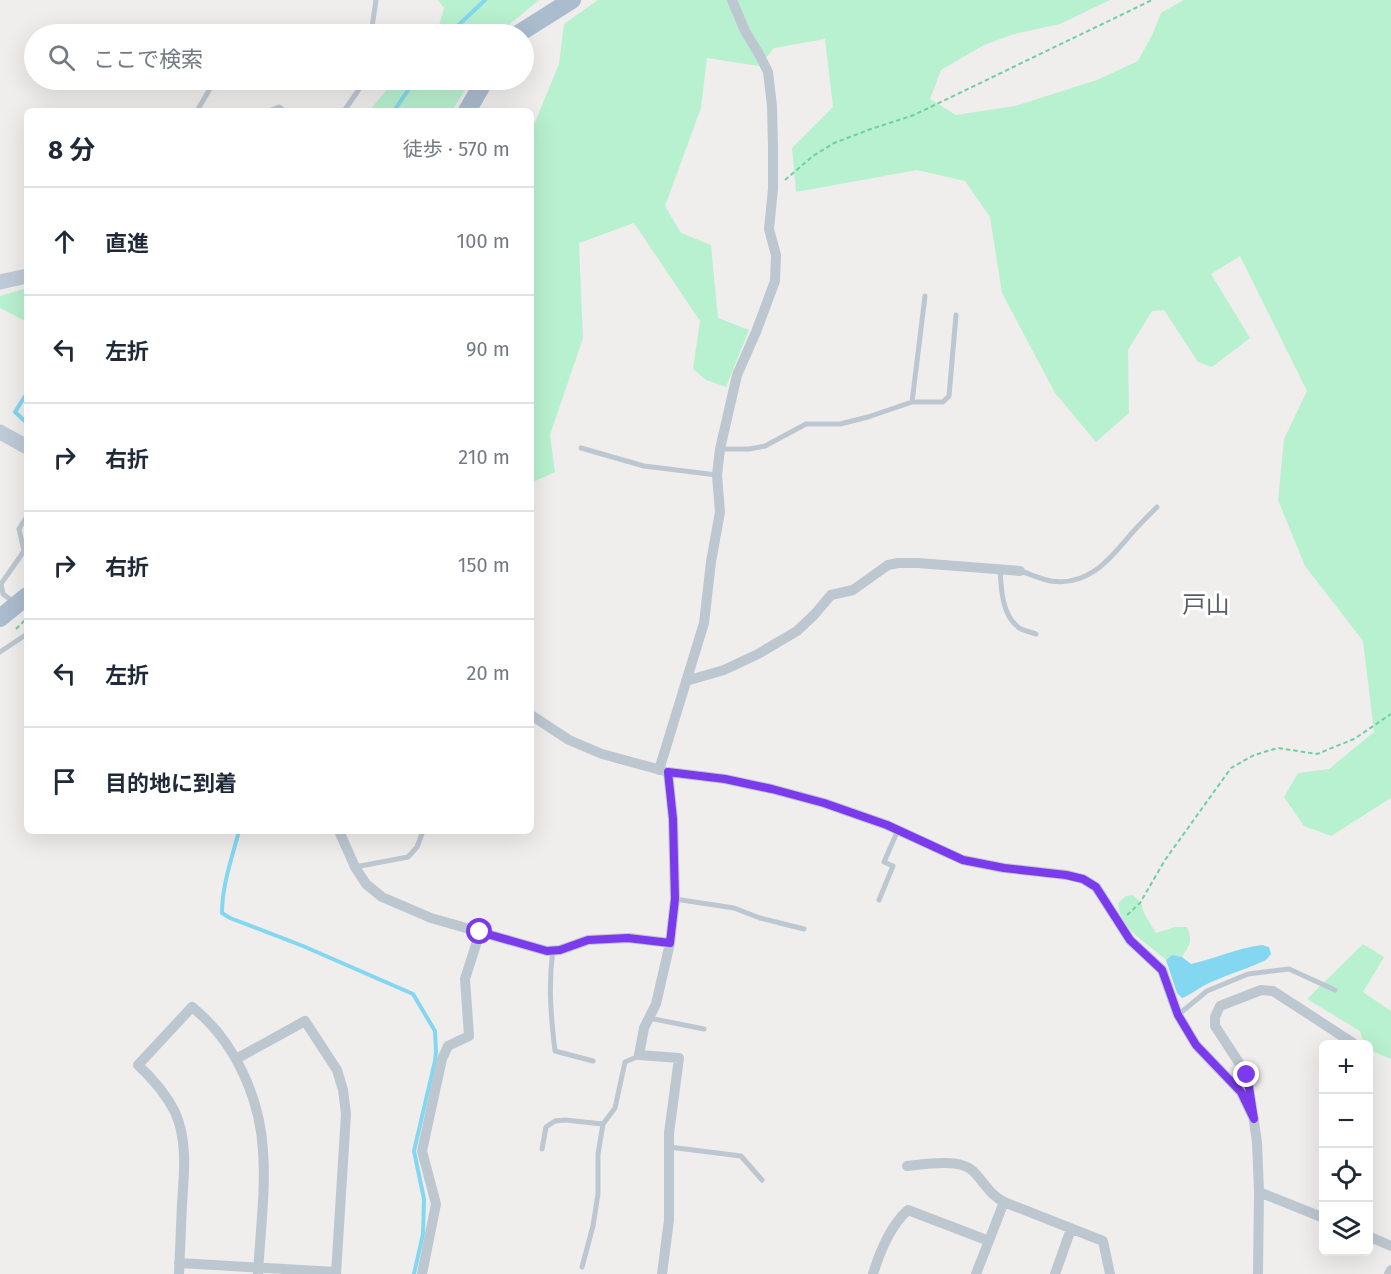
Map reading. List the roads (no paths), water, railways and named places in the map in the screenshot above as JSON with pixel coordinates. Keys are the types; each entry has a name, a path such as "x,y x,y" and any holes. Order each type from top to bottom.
{"main road":[{"path":"534,24 572,0"},
{"path":"469,108 479,90"},
{"path":"0,618 22,600"}],"street":[{"path":"662,1274 669,1220 669,1133 679,1058 639,1055 644,1028 656,1004 670,943 675,899 673,819 663,771 686,681 704,623 720,512 717,475 720,449 737,375 775,281 776,255 769,229 773,189 772,106 768,72 745,31 732,0"},
{"path":"0,282 24,277"},
{"path":"0,432 24,445"},
{"path":"686,681 724,670 758,654 797,631 831,595 853,590 888,565 918,562 1020,571"},
{"path":"534,718 569,740 602,754 663,771 725,779 824,803 887,825 963,860 1083,879 1096,887 1130,940 1162,970 1178,1015 1196,1045 1241,1092 1254,1119"},
{"path":"340,834 355,867 366,884 382,897 430,918 547,951 560,950 588,940 628,938 670,943"},
{"path":"422,1274 436,1204 422,1151 442,1059 448,1046 469,1036 465,979 480,932"},
{"path":"1258,1274 1257,1142 1247,1075 1215,1026 1215,1017 1220,1006 1261,990 1273,991 1348,1040"},
{"path":"236,1059 305,1021 337,1070 343,1090 346,1114 336,1273 179,1269 184,1159 182,1134 165,1094 138,1065 192,1008 206,1018 236,1059 255,1104 263,1149 264,1175 258,1271"},
{"path":"907,1166 938,1163 955,1164 971,1169 994,1196 1004,1202 1103,1241 1110,1274"},
{"path":"1259,1192 1319,1216"},
{"path":"976,1274 1004,1202"},
{"path":"873,1274 878,1257 898,1219 908,1210 989,1240"},
{"path":"1055,1274 1071,1229"},
{"path":"1373,1238 1391,1246"}],"lane":[{"path":"372,24 376,0"},
{"path":"199,108 209,90"},
{"path":"346,108 359,90"},
{"path":"912,402 925,297"},
{"path":"720,449 749,449 765,446 806,424 840,424 912,402 943,402 949,396 956,315"},
{"path":"581,448 644,466 717,475"},
{"path":"1020,571 1051,581 1076,581 1103,566 1156,507"},
{"path":"22,600 3,594 1,584 24,551 19,529 24,521"},
{"path":"1000,569 1001,587 1009,616 1019,628 1036,634"},
{"path":"0,652 24,636"},
{"path":"879,900 893,866 884,862 898,830"},
{"path":"355,867 408,856 417,847 422,834"},
{"path":"675,899 734,908 759,918 804,929"},
{"path":"553,950 550,972 550,1010 555,1051 593,1060"},
{"path":"1178,1015 1207,991 1248,974 1289,969 1335,990"},
{"path":"649,1018 704,1029"},
{"path":"582,1267 593,1226 598,1154 603,1124 615,1108 626,1062 639,1055"},
{"path":"542,1149 546,1127 555,1121 603,1124"},
{"path":"669,1147 741,1156 762,1180"}],"water":[{"path":"1262,945 1269,947 1271,954 1266,960 1207,984 1182,998 1177,993 1166,960 1172,955 1182,957 1191,964"}],"waterway":[{"path":"460,24 485,0"},
{"path":"396,108 408,90"},
{"path":"24,398 15,412 24,420"},
{"path":"238,834 226,882 222,913 413,994 435,1031 435,1061 414,1151 424,1199 423,1234 414,1274"}],"district":[{"name":"戸山","path":"1206,605"}]}
